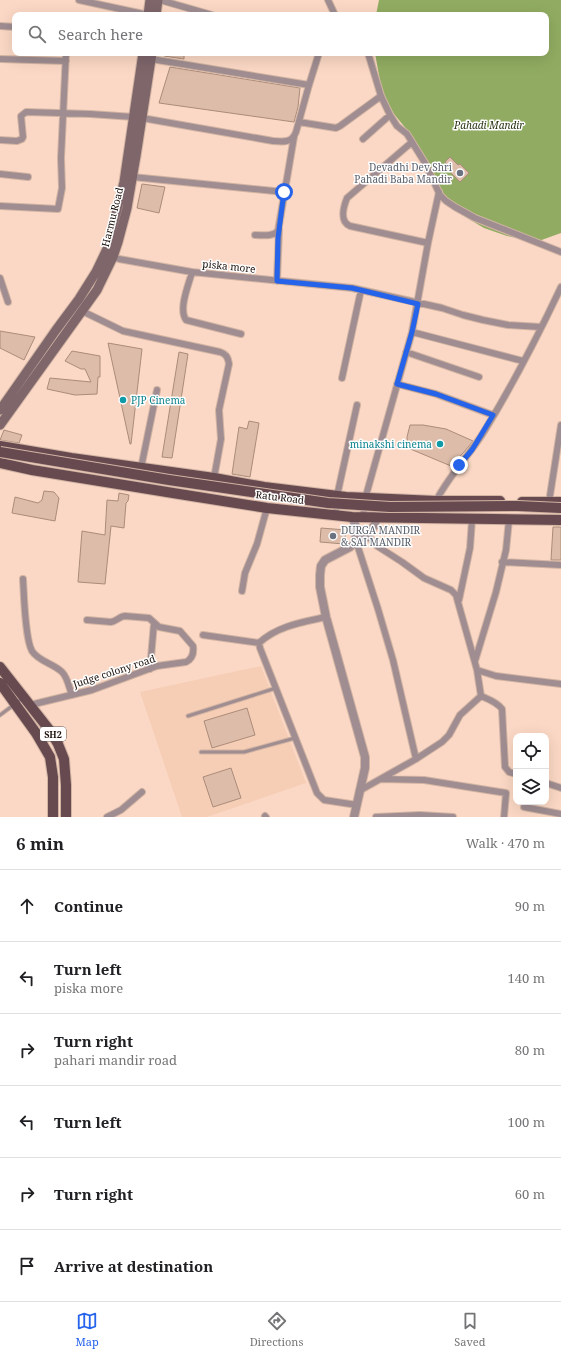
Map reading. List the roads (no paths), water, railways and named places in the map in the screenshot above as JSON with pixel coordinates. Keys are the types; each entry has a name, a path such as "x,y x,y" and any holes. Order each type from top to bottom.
{"main road":[{"path":"148,12 150,0"},
{"path":"157,12 159,0"},
{"name":"Harmu Road","path":"0,425 97,290 108,256 127,208 133,177 145,56"},
{"name":"Harmu Road","path":"0,410 108,256 110,236 138,118"},
{"name":"Ratu Road","path":"0,446 264,486 365,499 561,502"},
{"path":"0,452 162,479 328,503 390,507 561,508"},
{"path":"0,459 168,486 327,509 390,513 561,514"},
{"name":"Ratu Road","path":"0,463 32,470 267,508 352,517 472,520 561,520"},
{"name":"SH2","path":"0,667 51,732 64,759 66,817"},
{"name":"SH2","path":"0,683 36,733 50,757 53,777 53,817"}],"street":[{"path":"79,0 134,12"},
{"path":"159,0 201,12"},
{"path":"328,0 334,12"},
{"path":"0,26 12,27"},
{"path":"0,206 58,209 62,188 61,158 66,56"},
{"path":"151,56 309,84"},
{"path":"277,281 279,227 294,137 318,56"},
{"path":"369,56 381,96 390,115 397,126 407,134 425,163 439,192 446,201 475,218 561,252"},
{"path":"0,59 66,61"},
{"path":"299,122 336,128 381,96"},
{"path":"0,140 22,139 21,116 26,112 90,114 138,118 273,141 287,141 294,137"},
{"path":"363,139 390,115"},
{"path":"412,142 350,195 345,203 343,217 346,224 350,226 428,243"},
{"path":"0,174 28,177"},
{"path":"133,177 284,192"},
{"path":"363,518 365,499 412,332 439,192"},
{"path":"255,235 275,234 279,227"},
{"name":"piska more","path":"108,256 192,272 332,285 442,308 463,315 502,324 541,328"},
{"path":"192,272 183,309 186,320 241,334"},
{"path":"0,278 8,302"},
{"path":"427,519 436,501 459,465 477,443 541,328 561,287"},
{"path":"342,378 361,290"},
{"path":"82,311 123,331 226,354 229,364 219,410 221,439 214,478"},
{"path":"412,332 523,360"},
{"path":"406,352 479,377"},
{"path":"397,384 436,394 493,415"},
{"path":"141,468 157,390"},
{"path":"336,515 337,496 357,405"},
{"path":"549,502 561,425"},
{"path":"242,591 245,574 257,544 267,508"},
{"path":"352,517 355,524 356,541 393,660 416,759"},
{"path":"354,817 365,768 364,756 326,616 320,587 322,566 325,560 350,547 356,541 368,536 375,524 376,518"},
{"path":"458,602 470,548 472,520"},
{"path":"474,661 490,614 506,550 509,520"},
{"path":"368,536 377,546 424,578 451,590 456,595 477,670 481,696"},
{"path":"502,562 561,565"},
{"path":"23,579 28,634 31,649 36,656 63,673 68,682 72,696"},
{"name":"Judge colony road","path":"27,701 72,696 105,686 150,668 186,662 190,660 194,650 191,642 180,631 159,627 149,618 122,616 111,622 87,620"},
{"path":"203,635 259,643 278,630 294,624 326,616"},
{"path":"150,668 154,622"},
{"path":"259,643 262,655 314,787 320,797 330,801 356,805"},
{"path":"477,670 496,676 561,684"},
{"path":"359,792 442,742 449,735 460,716 481,696"},
{"path":"481,696 495,702 502,710 505,767 509,772 513,773"},
{"path":"379,779 424,780 506,793 504,817"},
{"path":"549,784 561,788"},
{"path":"107,817 121,810 142,792"},
{"path":"524,807 561,814"},
{"path":"376,817 407,815 453,817"}],"lane":[{"path":"188,716 276,688"},
{"path":"0,715 15,704 27,701"},
{"path":"201,752 244,752 295,738"}],"place":[{"name":"Devadhi Dev Shri Pahadi Baba Mandir","path":"460,173"},
{"name":"PJP Cinema","path":"123,400"},
{"name":"minakshi cinema","path":"440,444"},
{"name":"DURGA MANDIR & SAI MANDIR","path":"333,536"}],"park label":[{"name":"Pahadi Mandir","path":"489,125"}]}
